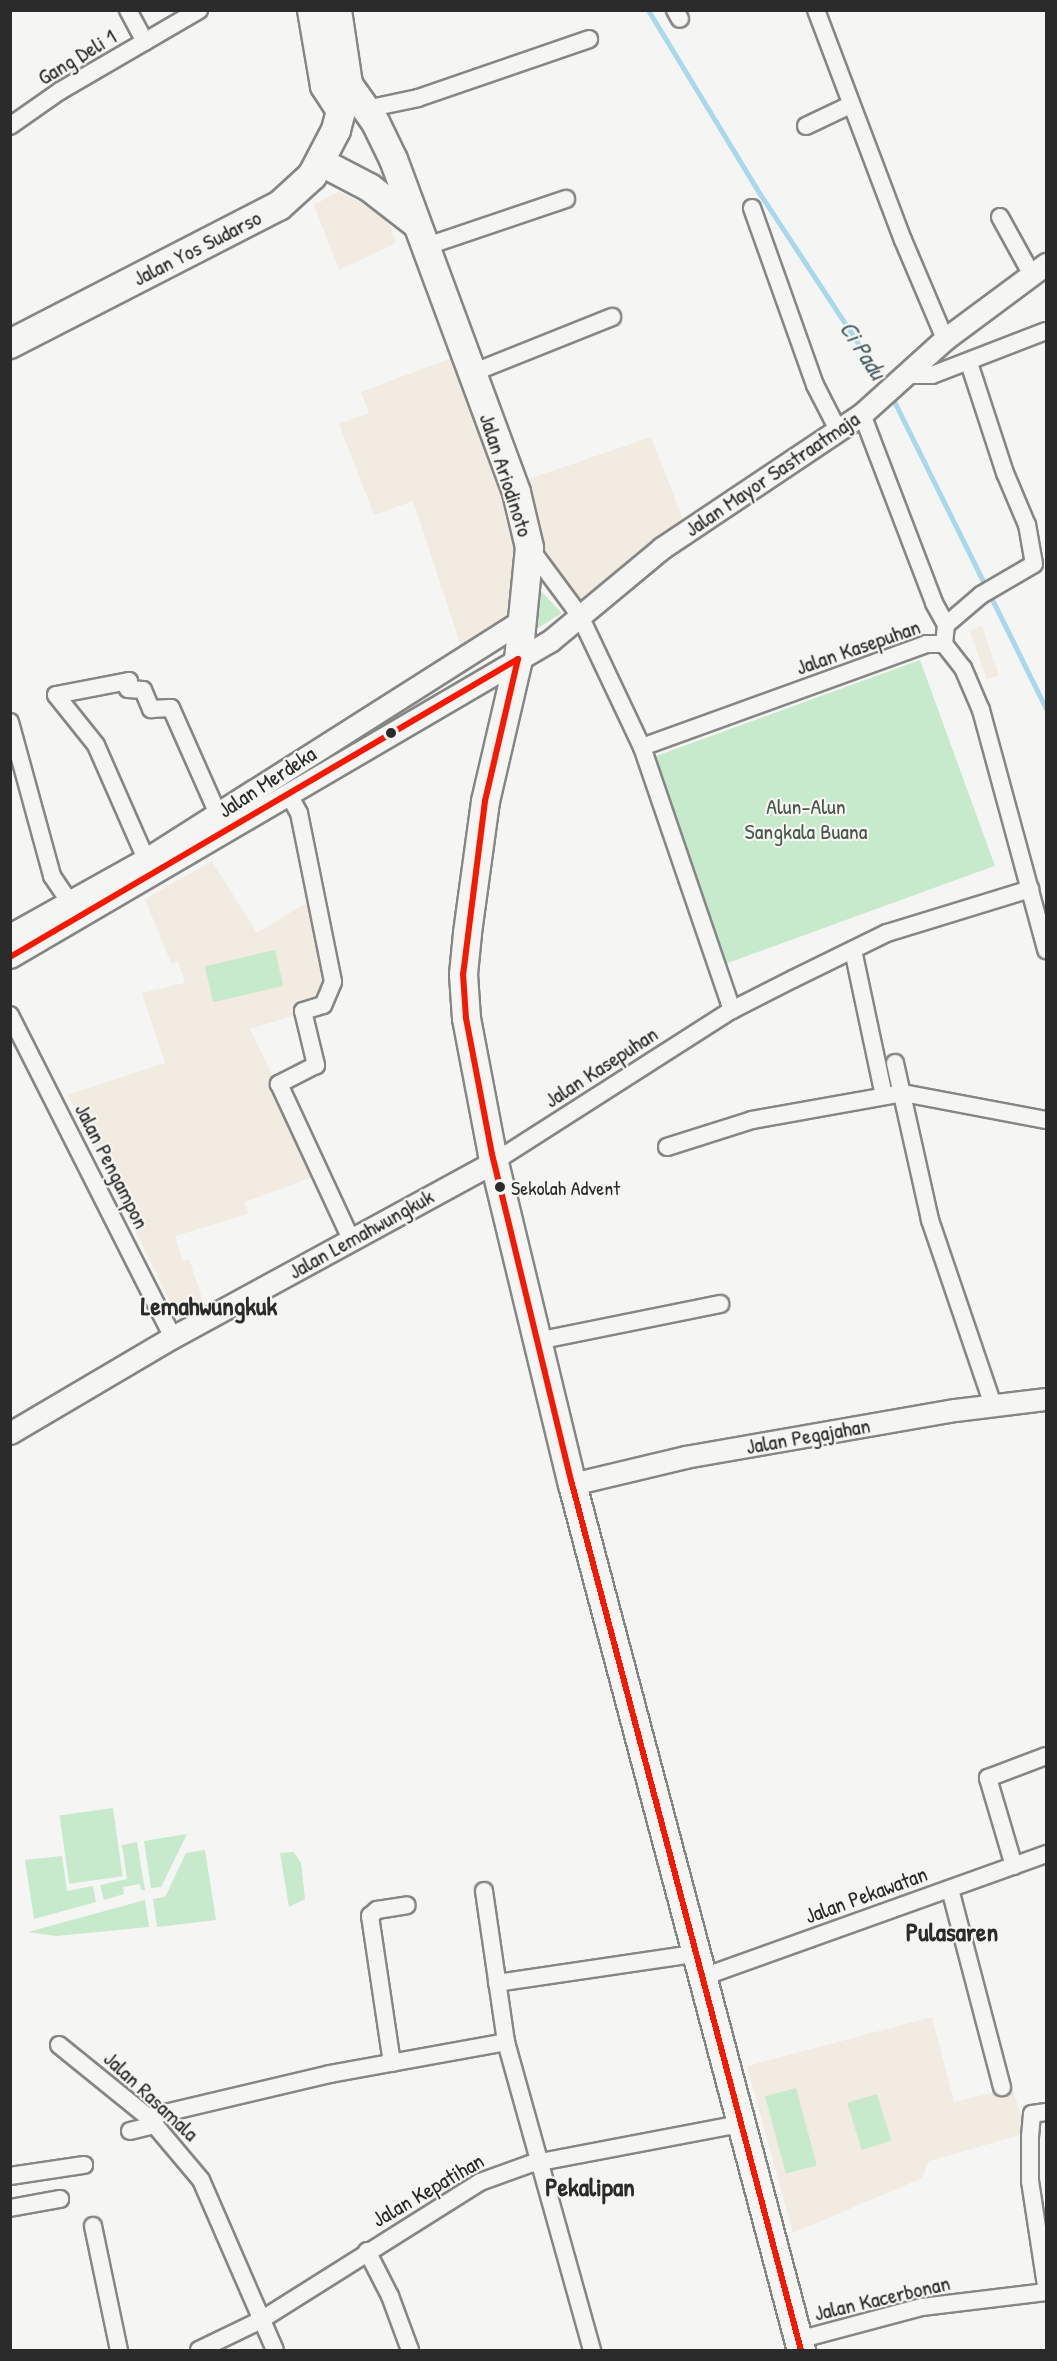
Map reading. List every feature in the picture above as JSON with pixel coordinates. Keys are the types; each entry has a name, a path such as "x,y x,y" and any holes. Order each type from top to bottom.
{"highway":[{"path":"312,10 325,86 352,101"},
{"name":"Jalan Yos Sudarso","path":"10,344 279,206 312,176 352,101 337,10"}],"main road":[{"name":"Jalan Ariodinoto","path":"352,101 393,159 516,492 529,547 518,659 485,801 463,974 466,1018 494,1162 572,1484 697,1966 800,2345"},
{"path":"321,162 369,187 420,235"}],"street":[{"path":"128,10 145,42"},
{"name":"Gang Deli 1","path":"10,126 60,91 199,10"},
{"path":"816,10 850,105 945,339"},
{"path":"352,101 418,98 589,39"},
{"path":"806,126 850,105"},
{"path":"420,235 566,199"},
{"path":"752,208 815,385 838,430"},
{"path":"1000,217 1039,270"},
{"name":"Jalan Mayor Sastraatmaja","path":"518,659 580,616 662,548 868,409 902,375 945,339 1039,270"},
{"path":"472,373 612,317"},
{"path":"902,375 932,375 969,363 1047,331"},
{"path":"946,625 988,592 1034,564 1033,545 969,363"},
{"path":"868,409 934,603 946,625 944,644"},
{"path":"529,547 580,616 642,747 732,1010"},
{"name":"Jalan Merdeka","path":"10,935 75,910 212,825 520,622"},
{"name":"Jalan Kasepuhan","path":"642,747 926,644 944,644 963,668 981,710 1047,950"},
{"name":"Jalan Merdeka","path":"10,957 146,859 212,825 289,795 518,659"},
{"path":"146,859 96,745 56,695 129,681 128,689 143,690 151,709 171,708 212,825"},
{"path":"10,722 52,876 75,910"},
{"path":"289,795 299,813 333,982 323,1005 303,1011 316,1065 279,1084 351,1239"},
{"name":"Jalan Kasepuhan","path":"494,1162 732,1010 853,950 910,925 1030,889"},
{"path":"853,950 884,1096"},
{"name":"Jalan Pengampon","path":"10,1015 173,1337"},
{"path":"895,1063 930,1220 993,1405"},
{"path":"668,1147 752,1120 903,1093 1047,1120"},
{"name":"Jalan Lemahwungkuk","path":"10,1433 173,1337 494,1162"},
{"path":"537,1341 720,1304"},
{"name":"Jalan Pegajahan","path":"572,1484 685,1457 993,1405 1047,1399"},
{"path":"1014,1866 988,1778 1047,1756"},
{"name":"Jalan Pekawatan","path":"497,1983 697,1966 950,1889 1047,1854"},
{"path":"950,1889 1002,2086"},
{"path":"484,1891 506,2042 537,2163 592,2350"},
{"path":"392,2062 370,1916 377,1910 407,1905"},
{"path":"130,2132 151,2121 392,2062 506,2042"},
{"name":"Jalan Rasamala","path":"59,2045 151,2121 201,2180 275,2350"},
{"path":"1047,2112 1032,2114 1030,2181 1047,2284"},
{"name":"Jalan Kepatihan","path":"199,2350 261,2320 367,2251 480,2182 537,2163 739,2124"},
{"path":"10,2176 84,2165"},
{"path":"10,2208 60,2199"},
{"path":"93,2226 119,2350"},
{"path":"367,2251 390,2296 410,2350"},
{"name":"Jalan Kacerbonan","path":"800,2345 922,2307 1047,2292"}],"shaded area":[{"path":"338,192 386,213 396,243 339,270 314,205"},
{"path":"457,356 520,545 512,613 461,646 413,501 374,515 339,424 369,413 361,392"},
{"path":"651,437 684,522 579,606 538,551 523,481"},
{"path":"982,626 999,675 987,679 970,630"},
{"path":"212,861 257,933 314,898 331,982 325,992 301,1013 250,1029 320,1174 245,1202 248,1214 175,1236 183,1261 189,1259 204,1304 182,1311 171,1303 68,1095 165,1063 142,993 185,983 178,962 171,963 145,899"},
{"path":"932,2017 954,2102 1012,2088 1027,2133 929,2161 922,2178 793,2233 747,2066"}],"green space":[{"path":"536,586 562,613 533,631"},
{"name":"Alun-Alun Sangkala Buana","path":"920,660 995,866 726,964 651,758"},
{"path":"275,950 283,986 213,1002 205,966"},
{"path":"113,1808 123,1876 69,1884 60,1816"},
{"path":"187,1834 161,1887 151,1888 144,1841"},
{"path":"137,1842 145,1890 141,1890 140,1884 123,1887 124,1894 104,1900 100,1885 127,1879 122,1845"},
{"path":"205,1850 216,1920 157,1927 153,1899 165,1897 186,1853"},
{"path":"294,1852 301,1863 305,1899 289,1907 280,1853"},
{"path":"62,1856 67,1891 93,1886 96,1902 34,1919 25,1860"},
{"path":"145,1900 149,1927 56,1936 28,1932"},
{"path":"796,2088 817,2165 786,2174 765,2096"},
{"path":"877,2094 891,2141 862,2150 847,2103"}],"waterway":[{"name":"Ci Padu","path":"648,10 760,194 885,384"},
{"name":"Ci Padu","path":"891,395 1046,708"}],"transit line":[{"path":"518,659 485,801 463,974 466,1018 492,1154 572,1484 801,2350"},
{"path":"10,957 518,659"}],"place":[{"name":"Sekolah Advent","path":"500,1187"}],"district":[{"name":"Lemahwungkuk","path":"209,1306"},
{"name":"Pulasaren","path":"952,1932"},
{"name":"Pekalipan","path":"590,2187"}]}
